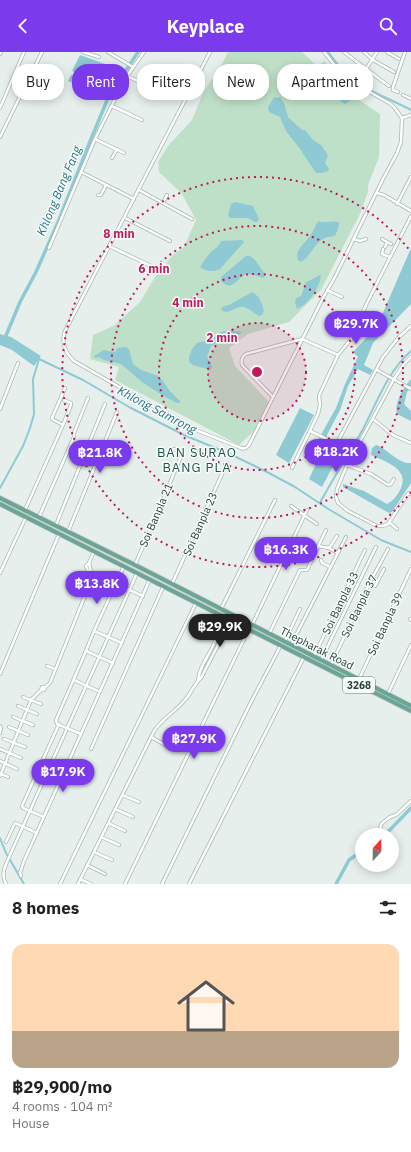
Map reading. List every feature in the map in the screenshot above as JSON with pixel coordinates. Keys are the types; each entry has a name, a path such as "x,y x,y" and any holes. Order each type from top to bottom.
{"main road":[{"name":"Thepharak Road","path":"3,499 252,625 260,632 281,645 411,711"},
{"name":"Thepharak Road","path":"1,505 249,629 269,634 314,656 411,706"}],"street":[{"path":"0,108 24,52"},
{"path":"0,137 1,131 42,52"},
{"path":"83,52 99,57"},
{"path":"108,52 131,66"},
{"path":"129,71 131,66 144,52"},
{"path":"210,52 64,334 64,346 69,357 74,361 175,419 196,430 244,449 247,448 401,145 402,118 394,107 345,78 324,52"},
{"path":"344,52 359,64"},
{"path":"364,52 373,60 394,72"},
{"path":"370,64 376,52"},
{"path":"387,52 399,59"},
{"path":"398,92 393,90 392,87 405,52"},
{"path":"373,75 389,86"},
{"path":"403,95 411,99"},
{"path":"49,248 95,139 115,100"},
{"path":"112,106 142,120"},
{"path":"402,118 411,115"},
{"path":"95,139 124,153"},
{"path":"112,158 117,149"},
{"path":"81,172 134,199"},
{"path":"397,204 411,177"},
{"path":"98,195 101,195 106,185"},
{"path":"139,190 192,219"},
{"path":"377,193 384,195 397,204 410,209"},
{"path":"163,203 168,195"},
{"path":"292,468 319,410 319,396 338,354 351,339 366,305 411,216"},
{"path":"125,218 170,241"},
{"path":"354,239 360,241 366,239"},
{"path":"382,239 391,244"},
{"path":"387,242 382,254 390,257"},
{"path":"109,246 149,265"},
{"path":"327,290 342,297"},
{"path":"310,431 327,440 333,442 338,441 386,353 399,337 411,326"},
{"path":"273,397 242,365 242,357 246,354 302,340 338,354"},
{"path":"411,357 404,364 394,379 373,420 347,465 337,489 336,500 348,511 378,526 385,526 390,522 407,494 411,494"},
{"path":"0,409 18,363"},
{"path":"377,370 411,389"},
{"path":"63,425 52,418 65,388"},
{"path":"39,517 74,437 74,433 88,398"},
{"path":"26,510 71,406 71,403 64,400"},
{"path":"56,525 105,404"},
{"path":"68,532 117,412"},
{"path":"373,420 393,435 411,443"},
{"name":"Soi Banpla 21","path":"135,565 183,452 174,448"},
{"name":"Soi Banpla 23","path":"172,584 227,463"},
{"path":"347,465 371,474 388,485 391,484 394,479"},
{"path":"221,610 275,500"},
{"path":"292,506 317,524"},
{"path":"252,625 307,510"},
{"path":"0,573 26,517"},
{"path":"390,522 397,529"},
{"path":"269,634 300,570 307,570 326,530"},
{"path":"0,674 59,533"},
{"path":"329,548 337,536"},
{"path":"291,645 346,537"},
{"path":"318,546 329,548 338,553"},
{"path":"321,660 376,547"},
{"name":"Soi Banpla 37","path":"331,665 369,584 388,549"},
{"name":"Soi Banpla 33","path":"314,656 366,550"},
{"path":"8,777 0,775 31,700 50,683 90,574 86,566 89,563 94,551"},
{"path":"321,560 322,563 331,567"},
{"path":"81,734 56,723 56,720 124,566"},
{"name":"Soi Banpla 39","path":"359,679 411,569"},
{"path":"369,584 375,586 384,570"},
{"path":"6,884 3,873 6,863 137,573"},
{"path":"21,876 20,873 37,833 150,580"},
{"path":"116,584 143,596"},
{"path":"91,749 164,586"},
{"path":"60,884 196,603"},
{"path":"285,642 300,609"},
{"path":"198,681 199,673 214,643 218,630 213,619 213,611"},
{"path":"78,884 156,728 184,702 201,678 229,619"},
{"path":"216,624 225,625"},
{"path":"125,884 249,629"},
{"path":"218,630 222,631"},
{"path":"94,631 122,644"},
{"path":"162,884 250,704 281,645"},
{"path":"389,695 411,645"},
{"path":"389,695 411,648"},
{"path":"86,651 113,663"},
{"path":"189,884 304,657"},
{"path":"47,666 55,669"},
{"path":"74,680 100,692"},
{"path":"23,697 41,704"},
{"path":"18,706 38,714"},
{"path":"13,717 33,725"},
{"path":"44,817 23,808 22,806 59,724"},
{"path":"0,726 0,733"},
{"path":"9,727 28,736"},
{"path":"151,737 167,746"},
{"path":"4,738 25,747"},
{"path":"0,749 21,758"},
{"path":"0,761 17,768"},
{"path":"40,766 63,776"},
{"path":"122,795 139,802"},
{"path":"380,828 381,824 396,815 411,801"},
{"path":"115,809 133,817"},
{"path":"6,842 14,824 16,823 37,833"},
{"path":"108,823 125,831"},
{"path":"101,837 119,845"},
{"path":"94,852 112,860"},
{"path":"87,865 105,874"},
{"path":"80,879 91,884"}],"green space":[{"path":"228,52 302,52 315,64 277,64 277,100 359,100 380,114 379,157 368,185 368,192 360,214 321,290 289,322 248,334 229,348 235,366 269,402 257,428 239,445 115,380 119,367 90,359 93,335 115,325 140,302 155,277 173,255 184,247 196,220 182,194 159,172 158,162 168,146 192,120 200,100 205,100 205,90 213,78 213,100 269,100 269,64 222,64"}],"water":[{"path":"80,55 105,64 76,64"},
{"path":"71,75 72,75 72,83 68,81"},
{"path":"274,97 277,98 277,100 282,100 288,117 302,130 305,130 313,140 321,145 328,155 325,163 329,169 328,171 316,173 286,131 280,117 269,112 268,107"},
{"path":"340,100 351,100 345,104"},
{"path":"235,202 253,206 259,219 257,222 248,218 230,218 228,215 231,204"},
{"path":"318,221 339,222 339,226 335,236 321,240 301,262 298,260 297,253 311,234"},
{"path":"242,240 244,242 220,269 210,271 204,270 200,267 221,241"},
{"path":"411,248 411,304 373,343 364,365 373,370 370,375 358,369 348,386 340,410 318,457 333,466 322,487 309,479 317,462 309,456 336,408 345,384 358,357 353,352 367,337 375,322 382,315"},
{"path":"246,256 250,256 255,260 265,274 263,278 248,274 244,275 229,286 221,281 221,277"},
{"path":"321,275 319,285 313,295 306,303 297,309 295,302 296,298 301,296 306,282"},
{"path":"252,292 259,298 264,311 262,315 259,316 247,308 242,307 226,312 221,310 222,307 229,305"},
{"path":"230,330 242,332 211,346 207,357 211,363 212,368 210,370 193,365 189,362 192,349 197,343 211,339 221,332"},
{"path":"0,334 11,337 41,356 34,366 12,350 0,345"},
{"path":"126,347 129,349 133,364 141,370 158,376 180,401 180,403 165,397 142,382 121,364 104,360 99,357 95,358 94,356 104,350 114,352 117,348"},
{"path":"411,379 411,388 407,392 404,404 411,411 411,421 397,414 396,409 400,395"},
{"path":"300,408 314,415 289,463 276,455"},
{"path":"376,445 397,459 406,463 411,463 411,483 392,512 389,513 343,487 343,484 364,491 387,504 396,496 403,483 402,477 400,472 395,467 371,455 372,448"}],"waterway":[{"name":"Khlong Bang Fang","path":"5,338 20,302 36,272 59,220 108,98 138,52"},
{"path":"328,52 343,71 353,80 369,90 411,110"},
{"path":"320,503 363,429 389,377 411,351"},
{"name":"Khlong Samrong","path":"37,358 83,380 129,407 184,435 230,454 269,473 295,487 330,510 381,540 411,552"},
{"path":"0,488 23,446 30,428 34,414 33,379 39,359"},
{"path":"392,828 411,808"},
{"path":"0,838 6,853 24,884"},
{"path":"336,884 349,860 355,856"}],"district":[{"name":"BAN SURAO BANG PLA","path":"197,460"}]}
